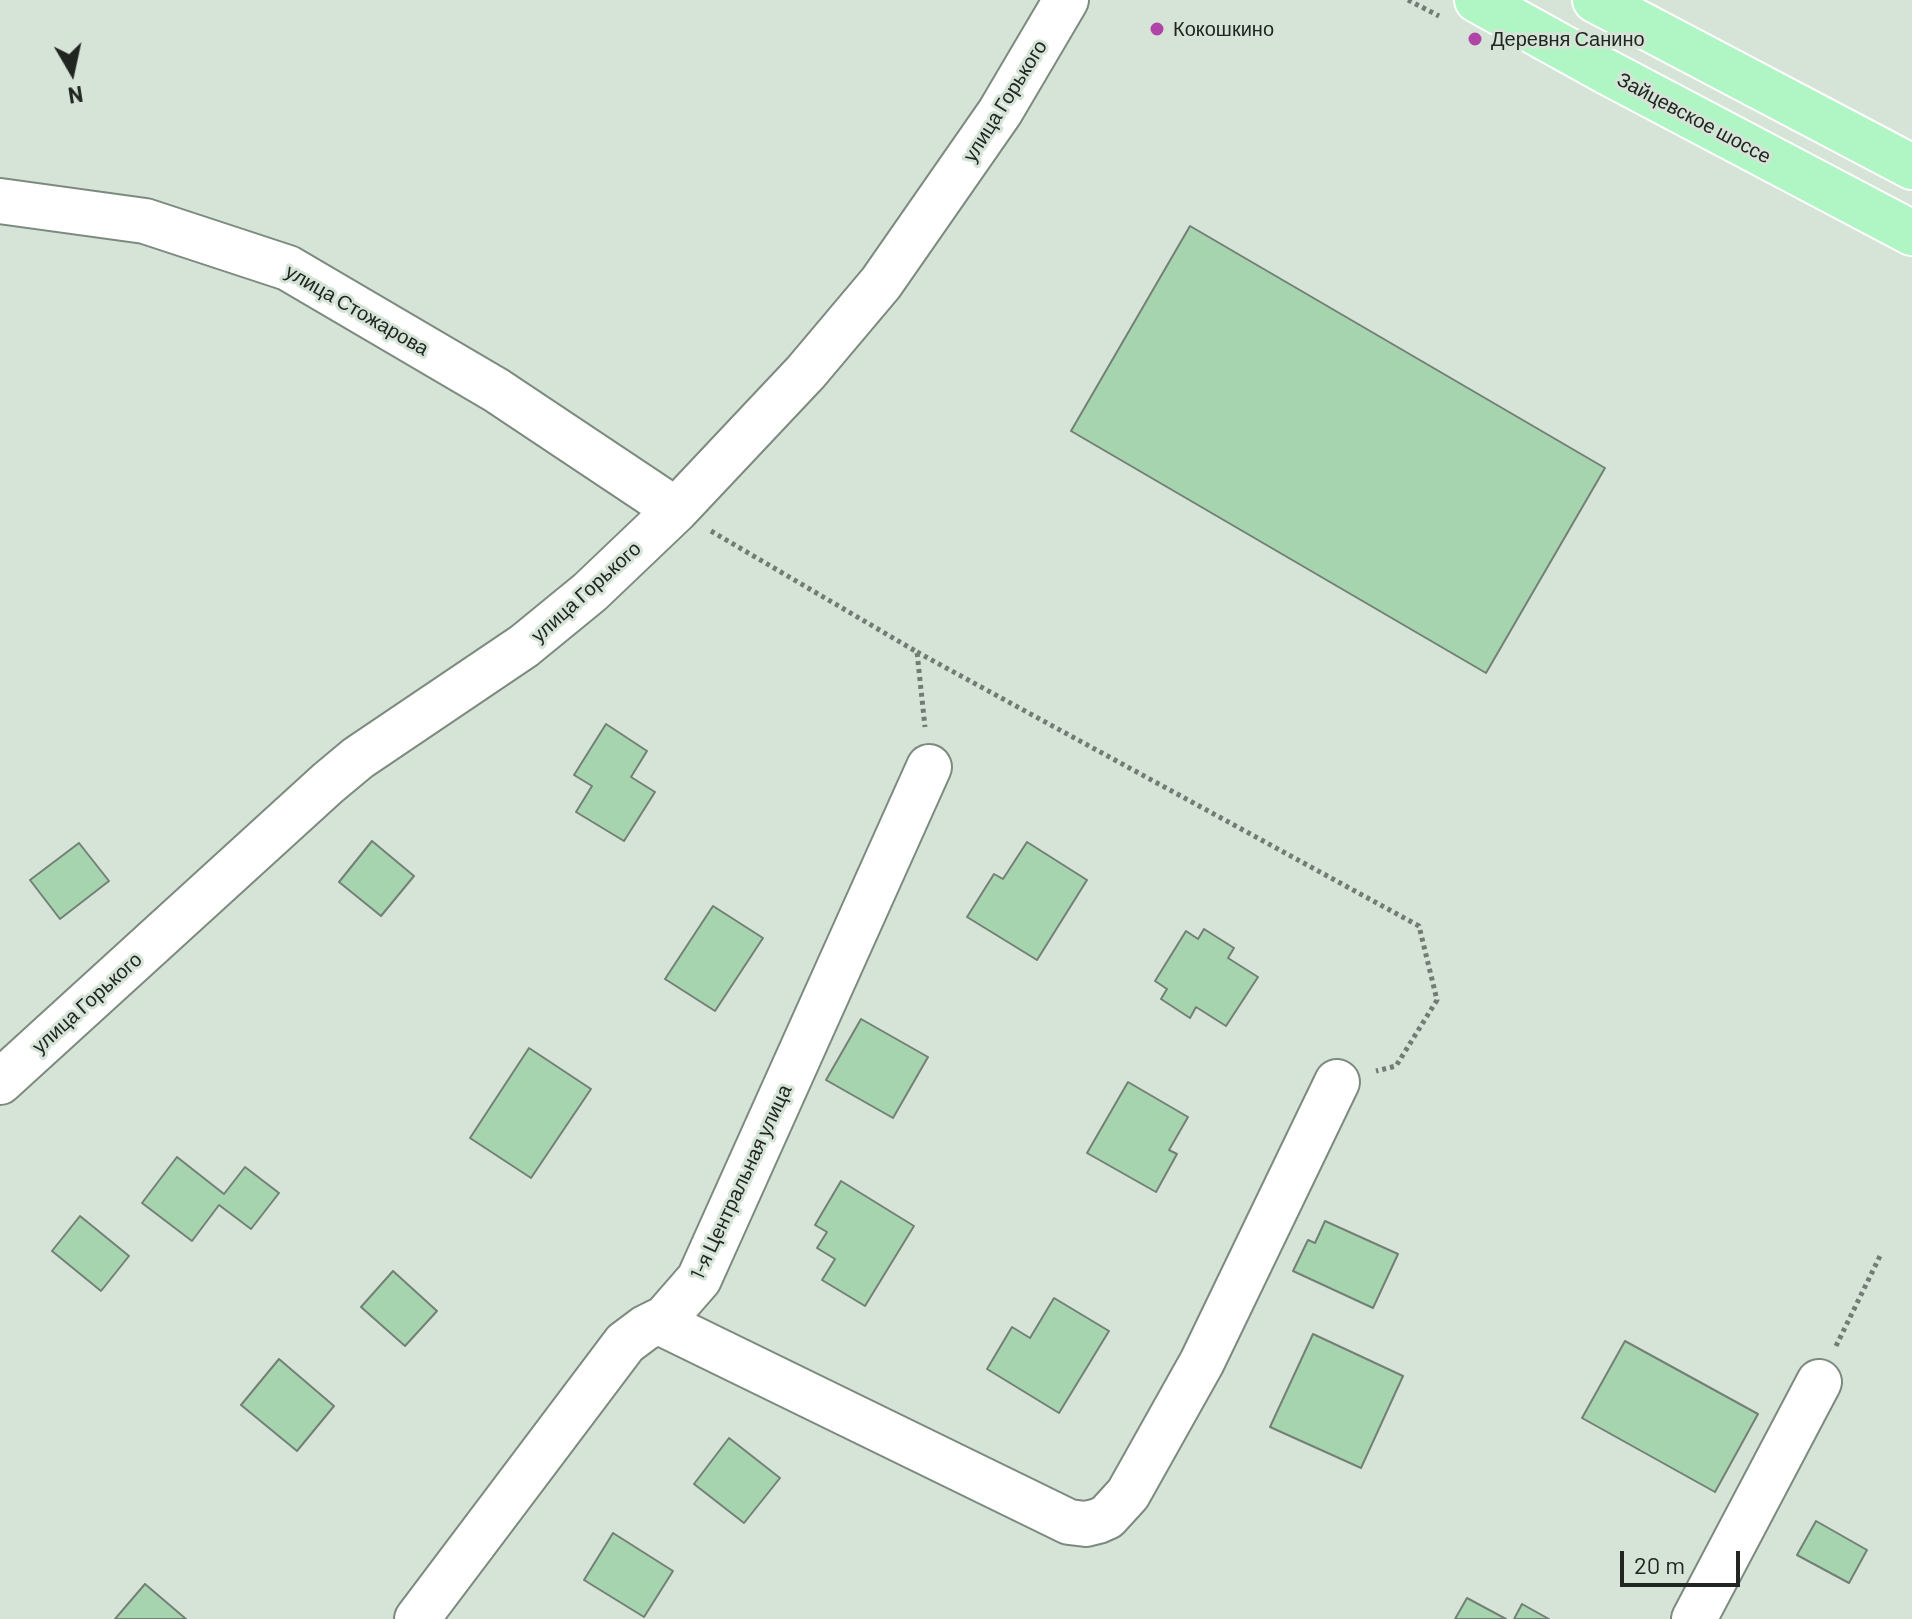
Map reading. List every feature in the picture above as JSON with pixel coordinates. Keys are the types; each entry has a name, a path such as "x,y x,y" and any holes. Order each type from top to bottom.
{"main road":[{"name":"Зайцевское шоссе","path":"1477,0 1912,233"},
{"path":"1595,0 1912,167"}],"street":[{"name":"улица Горького","path":"0,1082 328,783 358,758 524,646 590,592 676,510 806,372 881,283 1000,112 1066,0"},
{"name":"улица Стожарова","path":"0,201 145,221 288,268 496,390 676,510"},
{"name":"1-я Центральная улица","path":"417,1619 625,1343 659,1322 685,1298 699,1279 929,767"},
{"path":"659,1322 1069,1522 1086,1524 1098,1521 1107,1517 1128,1494 1202,1362 1337,1082"},
{"path":"1694,1619 1819,1382"}],"path":[{"path":"676,510 917,652 1419,926 1437,1000 1396,1066 1337,1082"},
{"path":"917,652 929,767"},
{"path":"1819,1382 1881,1254"}],"building":[{"path":"1190,226 1605,468 1486,673 1071,431"},
{"path":"606,724 647,751 631,777 655,792 624,841 576,812 592,786 574,775"},
{"path":"372,841 414,876 381,916 339,882"},
{"path":"1027,842 1087,880 1037,960 967,917 994,874 1003,879"},
{"path":"79,843 109,881 60,919 30,880"},
{"path":"713,906 763,938 715,1011 665,979"},
{"path":"1204,929 1234,948 1228,958 1258,977 1226,1026 1196,1007 1190,1018 1161,999 1167,989 1155,981 1186,931 1198,939"},
{"path":"861,1019 928,1057 893,1118 826,1080"},
{"path":"529,1048 591,1089 531,1178 470,1138"},
{"path":"1128,1082 1188,1117 1169,1150 1177,1154 1156,1192 1087,1153"},
{"path":"177,1157 224,1194 245,1167 279,1193 251,1229 219,1205 192,1241 142,1203"},
{"path":"841,1181 914,1226 865,1306 822,1280 835,1259 817,1248 827,1232 815,1225"},
{"path":"80,1216 129,1256 101,1291 52,1251"},
{"path":"1325,1221 1398,1254 1373,1308 1293,1271 1308,1240 1315,1243"},
{"path":"393,1271 437,1311 405,1346 361,1307"},
{"path":"1054,1298 1109,1331 1059,1413 987,1369 1012,1327 1030,1338"},
{"path":"1313,1334 1403,1376 1361,1468 1270,1427"},
{"path":"1625,1341 1758,1414 1715,1492 1582,1418"},
{"path":"279,1359 334,1406 297,1451 241,1405"},
{"path":"729,1438 780,1478 744,1523 694,1484"},
{"path":"1816,1521 1867,1550 1849,1583 1797,1555"},
{"path":"613,1533 673,1571 644,1617 584,1580"},
{"path":"145,1584 186,1619 115,1619"},
{"path":"1467,1598 1506,1619 1455,1619"},
{"path":"1522,1604 1549,1619 1514,1619"}],"place":[{"name":"Кокошкино","path":"1157,29"},
{"name":"Деревня Санино","path":"1475,39"}]}
